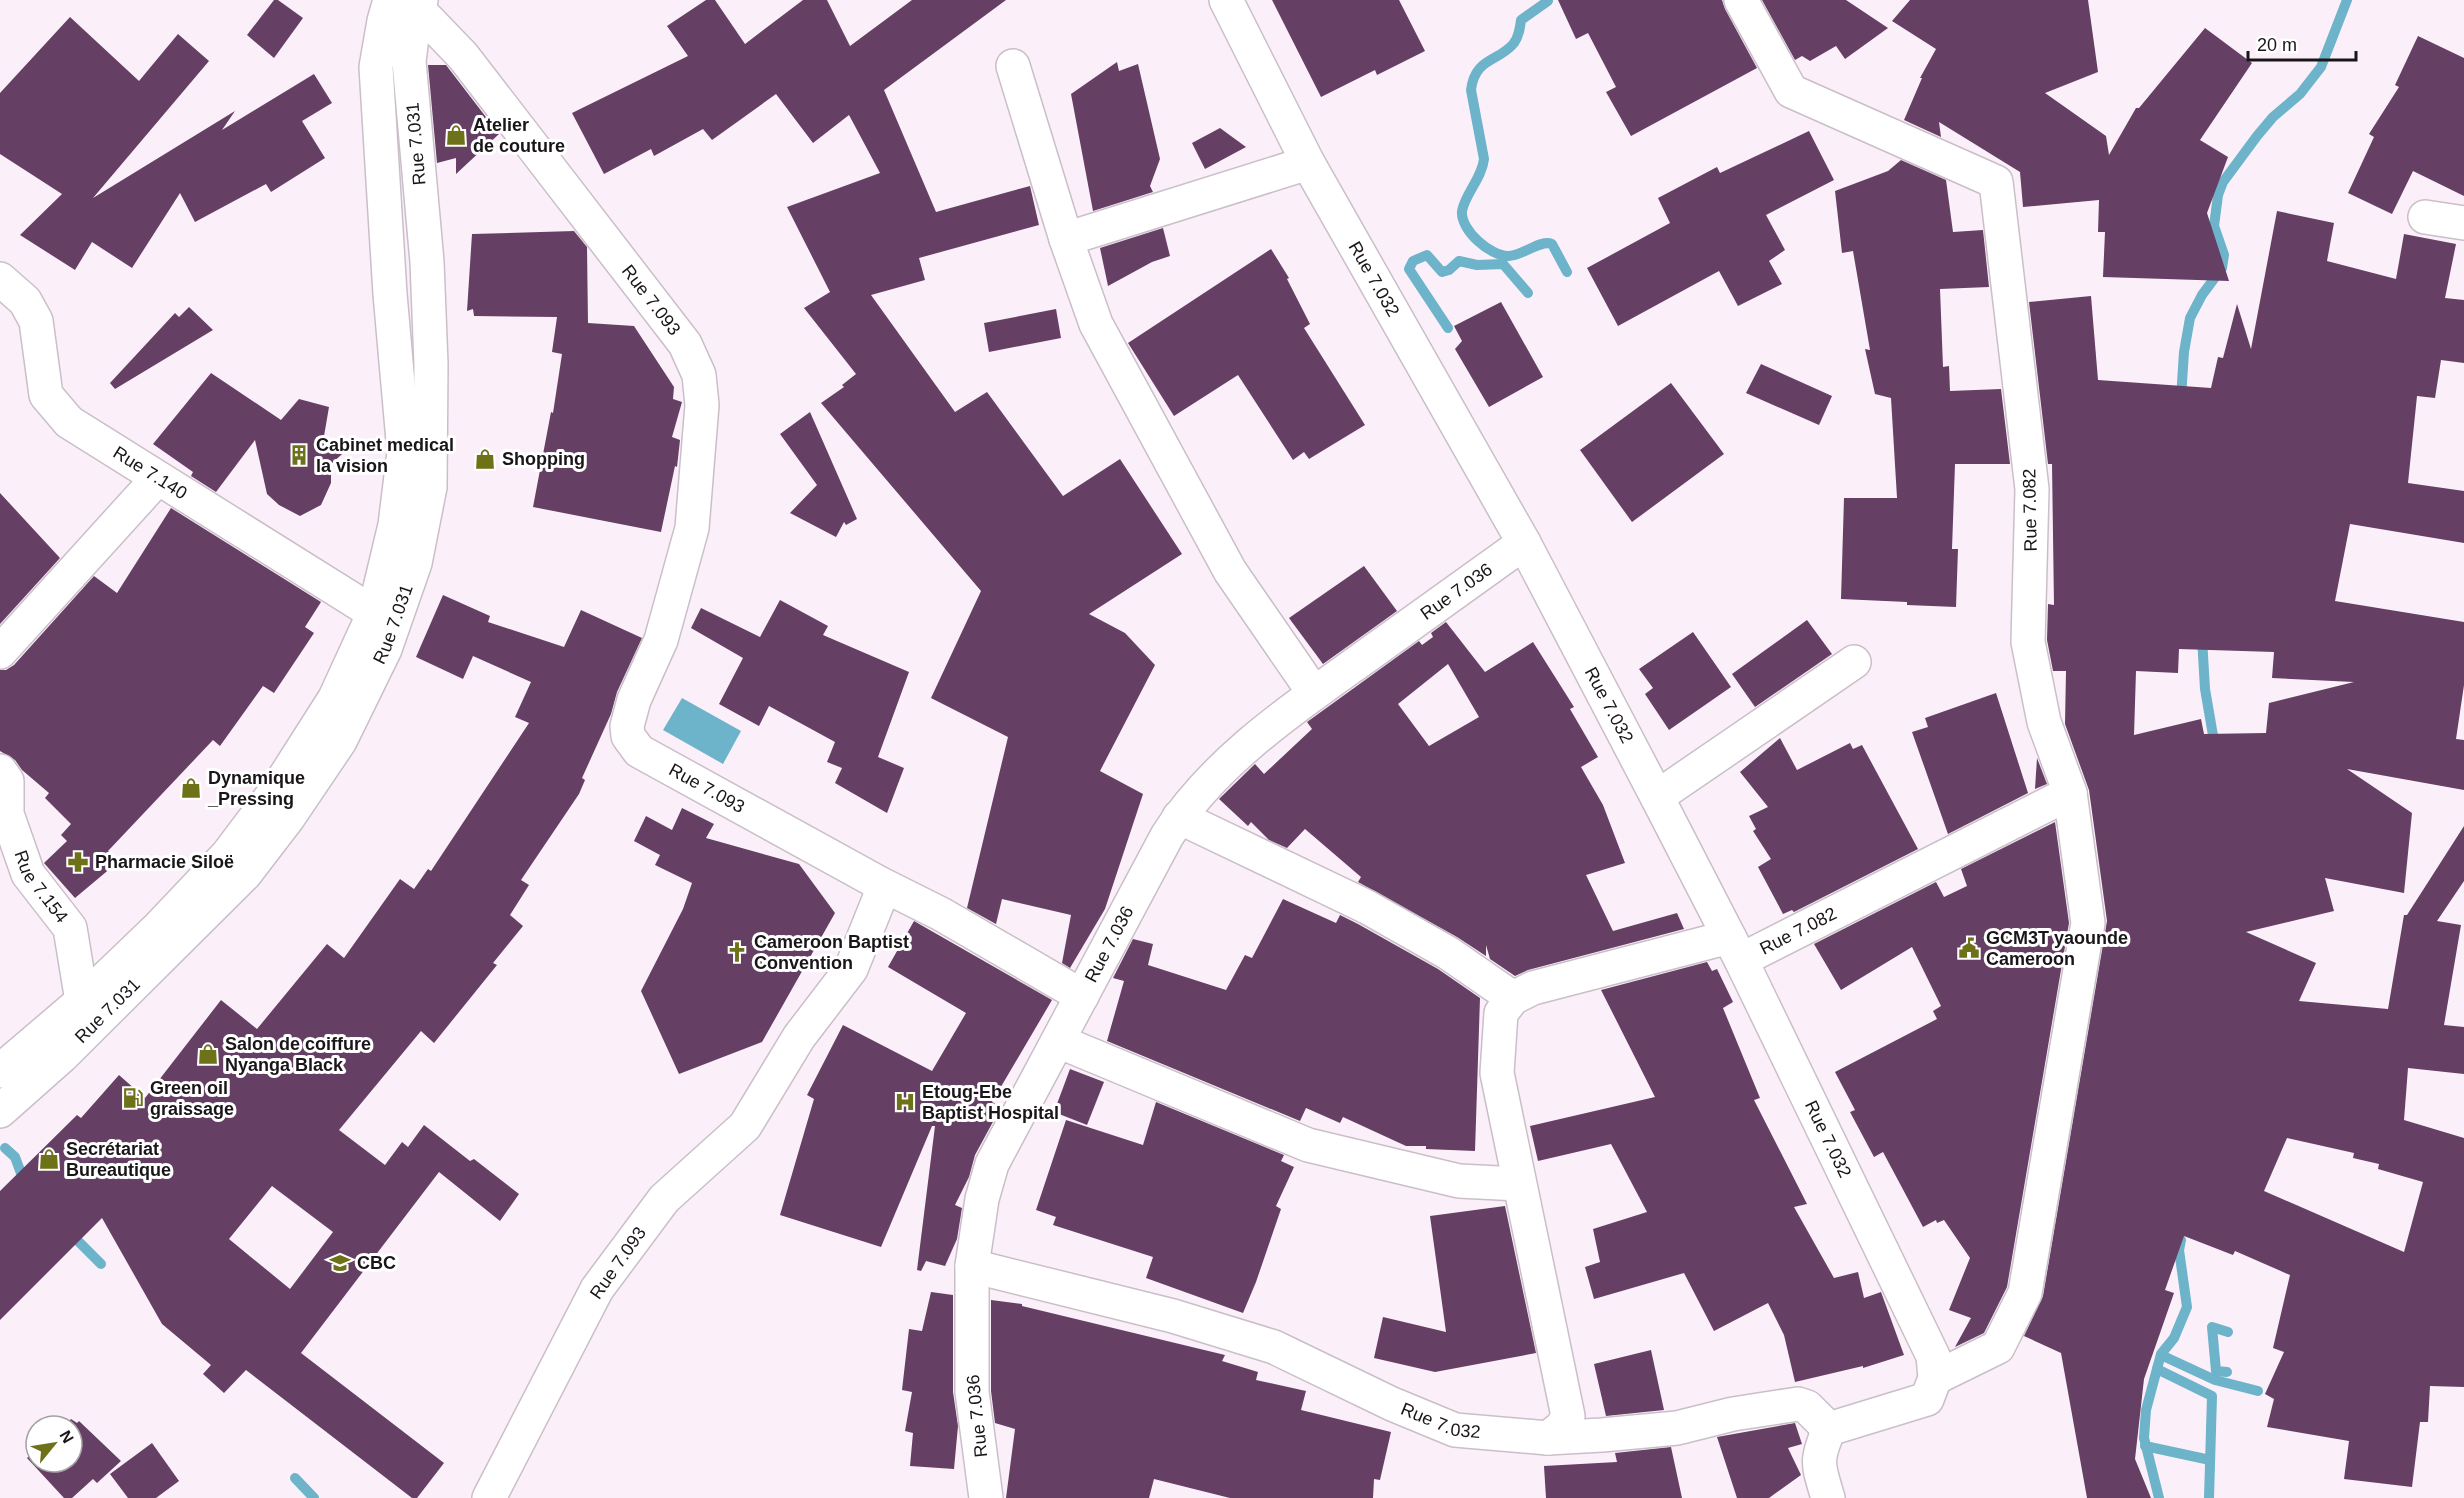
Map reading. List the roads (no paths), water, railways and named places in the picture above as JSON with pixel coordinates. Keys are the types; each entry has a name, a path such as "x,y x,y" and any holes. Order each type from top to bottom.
{"street":[{"name":"Rue 7.032","path":"1226,0 1308,163 1524,543 1658,797 1735,949 1933,1356 1935,1378"},
{"name":"Rue 7.082","path":"1513,998 1533,988 1735,949 2070,793 2044,722 2028,642 2032,489 1996,182 1791,91 1741,0"},
{"name":"Rue 7.031","path":"0,1071 82,1001 157,929 228,854 277,789 335,698 374,613 394,525 404,452 390,294 376,67 384,21 409,1"},
{"name":"Rue 7.031","path":"0,1110 62,1056 245,874 288,818 340,741 385,650 415,563 430,488 431,364 427,273 409,61 409,1"},
{"name":"Rue 7.093","path":"409,1 463,56 678,334 699,375 702,405 692,528 661,640 634,700 627,726 627,736 639,751 879,883 880,897 851,969 799,1037 745,1126 664,1199 597,1288 489,1498"},
{"path":"1013,66 1066,239 1096,324 1230,571 1314,693"},
{"path":"1066,239 1308,163"},
{"path":"2425,217 2464,223"},
{"name":"Rue 7.140","path":"0,279 25,301 36,321 46,395 69,422 374,613"},
{"path":"0,652 157,479"},
{"name":"Rue 7.036","path":"986,1498 972,1392 972,1266 982,1199 992,1164 1167,836 1179,817 1235,758 1314,693 1524,543"},
{"path":"1658,797 1854,662"},
{"name":"Rue 7.154","path":"0,771 7,781 7,814 28,874 70,928 82,1001"},
{"path":"1827,1498 1819,1468 1818,1454 1829,1429 1927,1399 1935,1378 1998,1347 2025,1293 2088,923 2070,793"},
{"path":"1179,817 1367,907 1448,953 1513,998 1501,1013 1497,1073 1568,1416 1562,1426 1548,1438"},
{"path":"879,883 941,914 1082,996"},
{"path":"1058,1041 1308,1145 1459,1181 1519,1184"},
{"name":"Rue 7.032","path":"972,1266 1173,1316 1274,1347 1392,1404 1455,1430 1548,1438 1677,1428 1733,1414 1798,1404 1807,1407 1829,1429"}],"water":[{"path":"682,698 741,731 723,764 663,730"}],"waterway":[{"path":"2181,398 2184,352 2190,318 2202,295 2222,268 2224,255 2214,226 2218,195 2223,182 2273,117 2300,94 2321,67 2347,0"},
{"path":"1548,1 1521,20 1514,43 1502,54 1482,66 1473,79 1471,90 1484,159 1483,166 1466,198 1462,211 1471,234 1494,252 1509,256 1542,244 1552,244 1567,272"},
{"path":"1448,328 1409,269 1413,261 1427,255 1442,272 1449,270 1459,261 1477,265 1503,264 1528,293"},
{"path":"2202,638 2205,689 2215,747"},
{"path":"5,1148 15,1157 25,1184"},
{"path":"70,1233 101,1264"},
{"path":"2159,1498 2144,1438 2146,1410 2161,1354 2174,1338 2187,1307 2179,1250 2181,1240"},
{"path":"2227,1372 2216,1371 2212,1327 2228,1332"},
{"path":"2161,1355 2215,1380 2258,1391"},
{"path":"2157,1369 2212,1396 2209,1498"},
{"path":"2145,1446 2210,1460"},
{"path":"295,1478 314,1498"}],"place":[{"name":"Atelier de couture","path":"456,135"},
{"name":"Cabinet medical la vision","path":"299,455"},
{"name":"Shopping","path":"485,459"},
{"name":"Dynamique _Pressing","path":"191,788"},
{"name":"Pharmacie Siloë","path":"78,862"},
{"name":"GCM3T yaounde Cameroon","path":"1969,948"},
{"name":"Cameroon Baptist Convention","path":"737,952"},
{"name":"Salon de coiffure Nyanga Black","path":"208,1054"},
{"name":"Green oil graissage","path":"133,1098"},
{"name":"Etoug-Ebe Baptist Hospital","path":"905,1102"},
{"name":"Secrétariat Bureautique","path":"49,1159"},
{"name":"CBC","path":"340,1263"}]}
